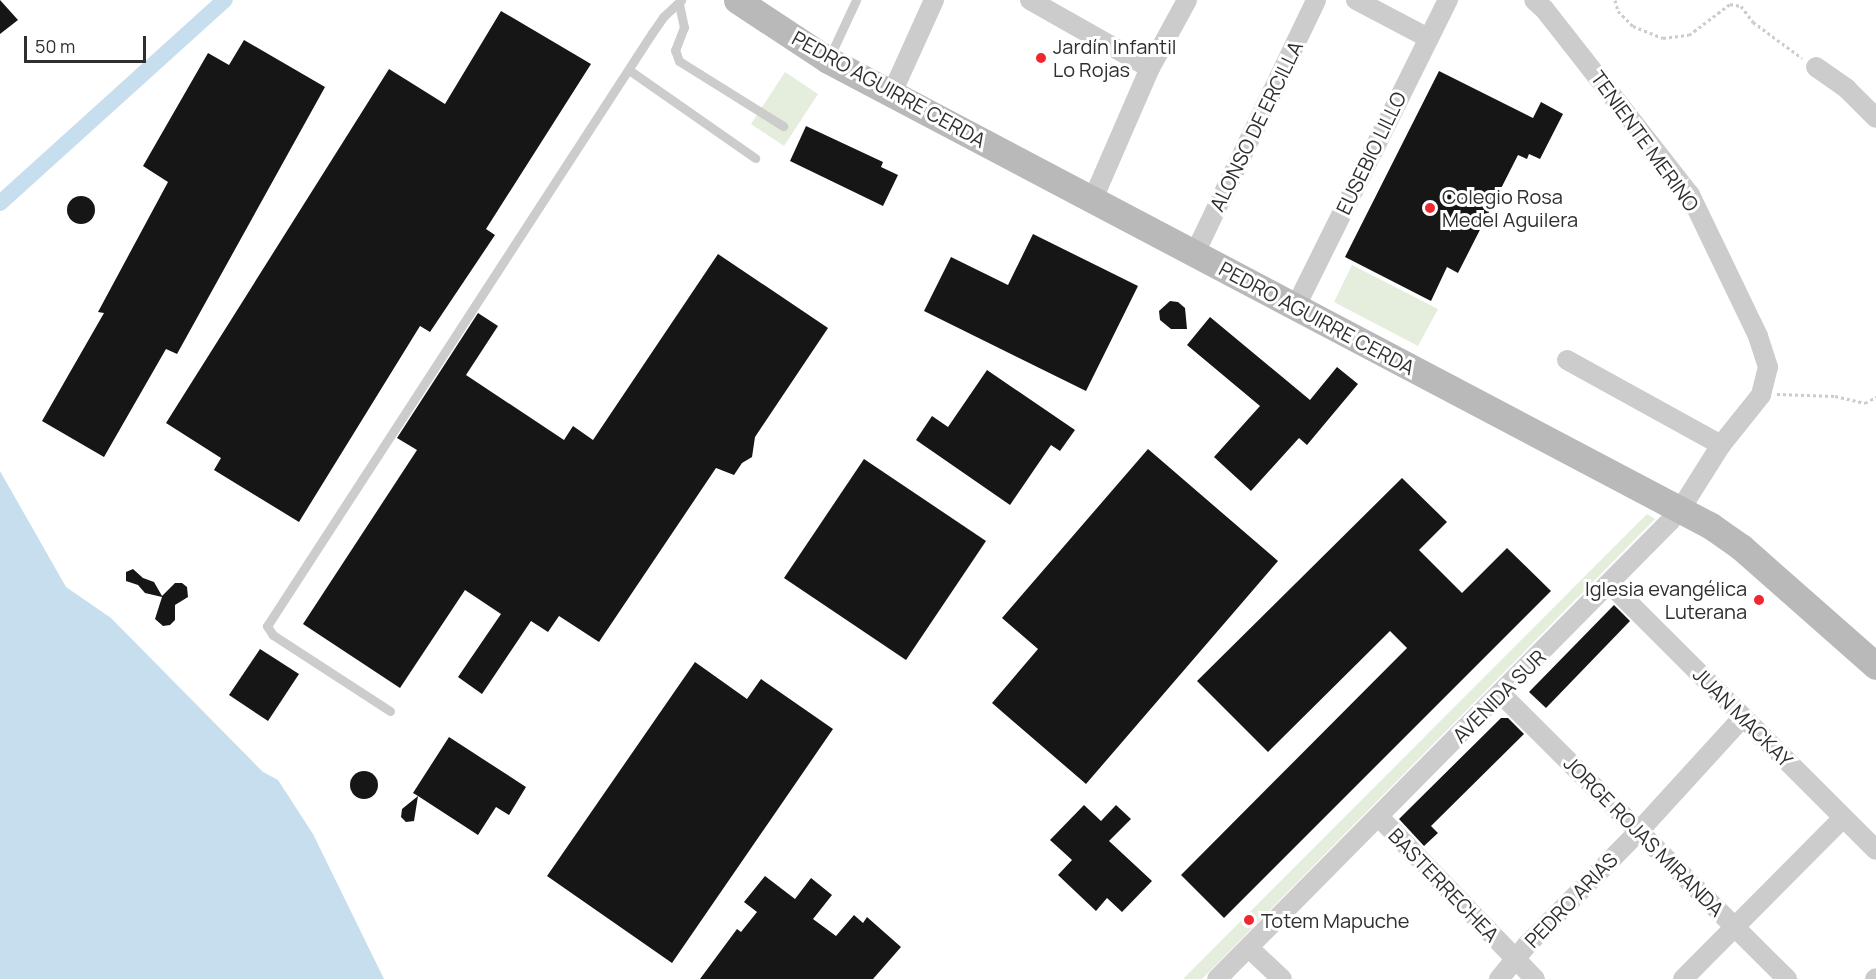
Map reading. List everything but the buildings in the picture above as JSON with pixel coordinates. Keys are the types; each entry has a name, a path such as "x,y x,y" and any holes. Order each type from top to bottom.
{"street":[{"name":"PEDRO AGUIRRE CERDA","path":"737,0 828,60 1680,510 1741,547 1876,666"},
{"path":"892,93 934,0"},
{"path":"1030,0 1066,9 1150,68"},
{"path":"1093,199 1150,68 1187,0"},
{"name":"ALONSO DE ERCILLA","path":"1195,253 1316,0"},
{"path":"1356,0 1428,38"},
{"name":"EUSEBIO LILLO","path":"1296,306 1448,0"},
{"name":"TENIENTE MERINO","path":"1534,0 1544,9 1690,195 1758,336 1768,367 1761,395"},
{"path":"1816,67 1847,89 1876,118"},
{"path":"1567,360 1721,445"},
{"name":"AVENIDA SUR","path":"1217,979 1610,584 1680,510 1721,445 1761,395"},
{"name":"JUAN MACKAY","path":"1610,584 1876,850"},
{"name":"JORGE ROJAS MIRANDA","path":"1501,694 1787,979"},
{"name":"PEDRO ARIAS","path":"1498,979 1640,831 1743,717"},
{"name":"BASTERRECHEA","path":"1378,817 1535,979"},
{"path":"1683,979 1843,818"},
{"path":"1249,948 1282,979"}],"lane":[{"path":"828,60 856,0"},
{"path":"390,711 273,635 267,626 663,17 680,2"},
{"path":"680,2 684,27 675,50 679,61 783,126"},
{"path":"629,70 755,158"}],"path":[{"path":"1615,0 1618,11 1634,26 1663,38 1689,34 1730,4 1742,6 1753,21 1816,67"},
{"path":"1761,395 1835,396 1865,403 1876,397"}],"green space":[{"path":"785,72 818,94 784,146 751,124"},
{"path":"1352,265 1438,309 1418,346 1334,302"},
{"path":"1647,514 1655,519 1202,979 1183,979"}],"water":[{"path":"0,471 66,587 111,618 263,772 278,780 313,834 384,979 0,979"}],"waterway":[{"path":"0,203 225,0"}],"place":[{"name":"Jardín Infantil Lo Rojas","path":"1041,58"},
{"name":"Colegio Rosa Medel Aguilera","path":"1430,208"},
{"name":"Iglesia evangélica Luterana","path":"1759,600"},
{"name":"Totem Mapuche","path":"1249,920"}]}
